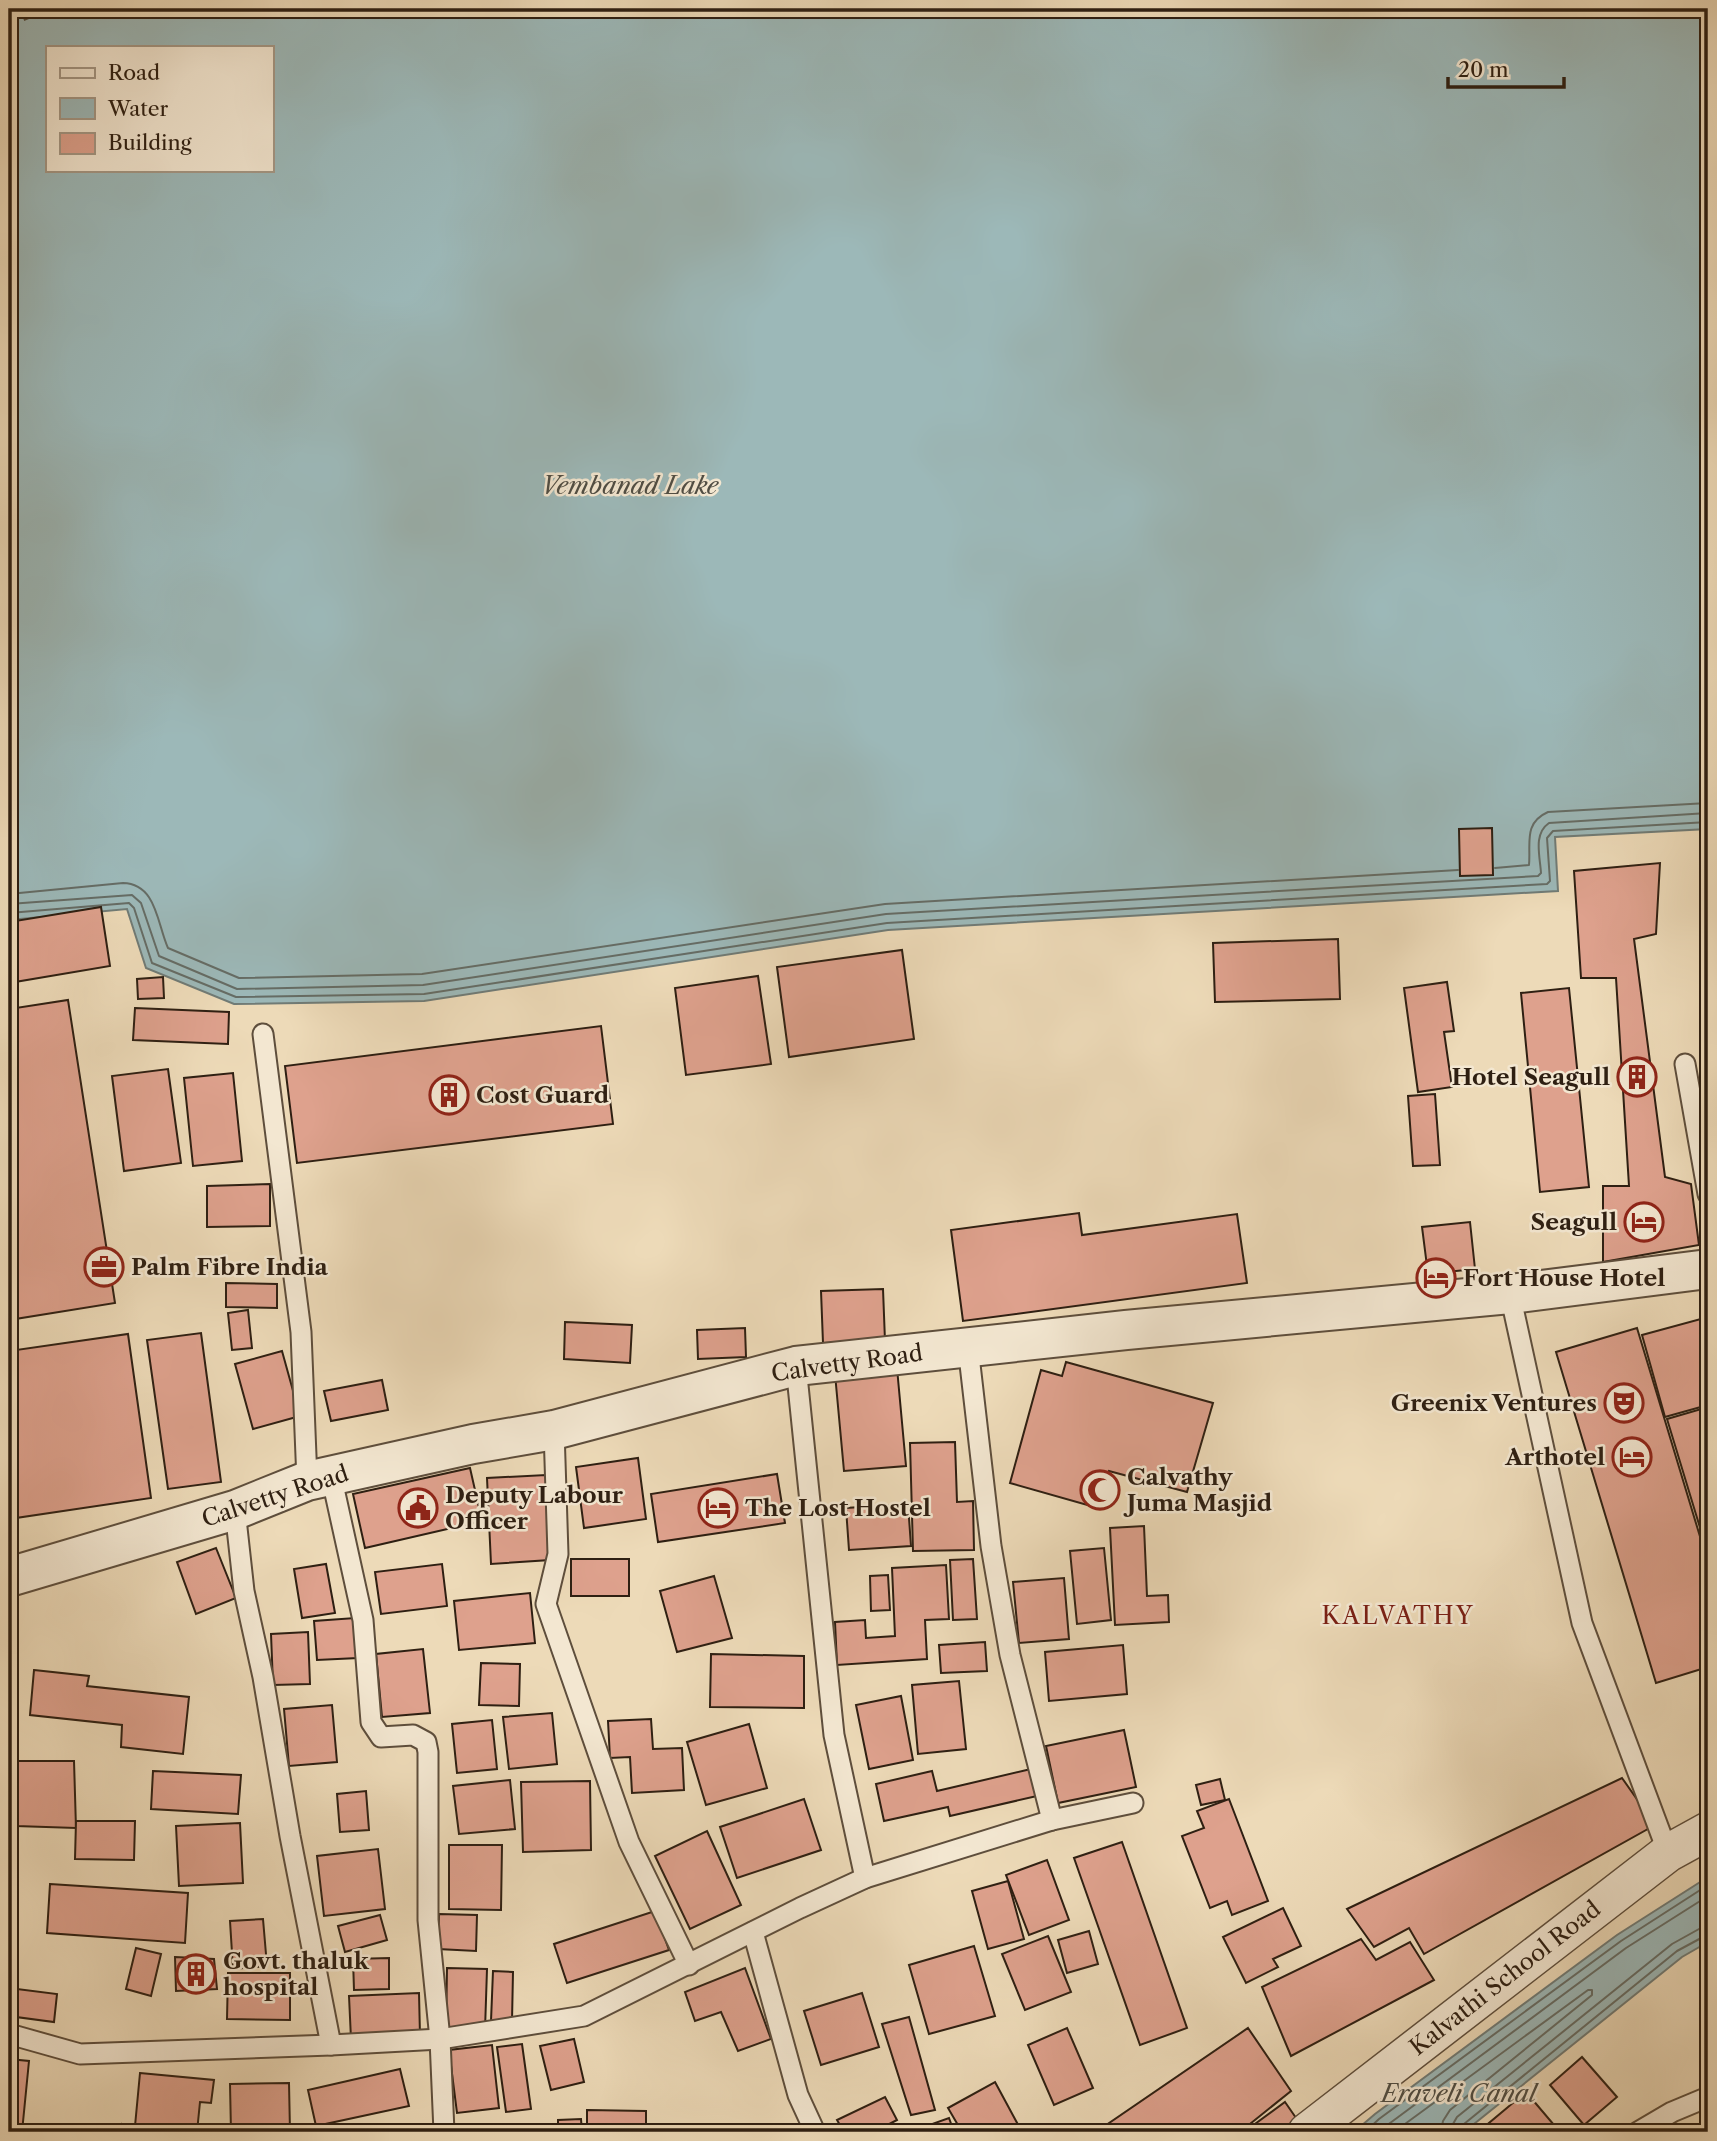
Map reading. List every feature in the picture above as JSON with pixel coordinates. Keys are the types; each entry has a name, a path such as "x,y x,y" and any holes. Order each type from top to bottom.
{"street":[{"name":"Calvetty Road","path":"9,1577 235,1510 319,1478 473,1444 554,1430 796,1366 1126,1330 1510,1294 1708,1269"},
{"name":"Kalvathi School Road","path":"1307,2132 1668,1853 1708,1831"}],"lane":[{"path":"263,1034 319,1478 363,1620 371,1722 381,1737 413,1735 426,1742 428,1752 428,1920 440,2039 444,2132"},
{"path":"1685,1064 1708,1194"},
{"path":"1510,1294 1582,1623 1668,1853"},
{"path":"968,1347 991,1546 1008,1642 1052,1820"},
{"path":"796,1366 834,1735 865,1878"},
{"path":"554,1430 558,1554 545,1604 629,1842 689,1965"},
{"path":"235,1510 244,1591 263,1677 290,1836 331,2045"},
{"path":"9,2034 80,2054 440,2039 584,2016 865,1878 1052,1820 1133,1804"},
{"path":"753,1932 798,2095 815,2132"},
{"path":"1638,2132 1672,2112 1708,2097"}],"water":[{"name":"Vembanad Lake","path":"9,9 1708,9 1708,829 1555,837 1558,891 888,930 424,1001 234,1004 146,968 127,909 9,920"},
{"name":"Eraveli Canal","path":"1708,1877 1708,1942 1682,1957 1464,2132 1354,2132 1617,1935"}],"building":[{"path":"1492,828 1493,875 1460,876 1459,829"},
{"name":"Hotel Seagull","path":"1660,863 1656,934 1634,939 1665,1177 1691,1184 1699,1245 1603,1262 1603,1186 1629,1186 1616,978 1581,978 1574,871"},
{"path":"101,907 110,966 9,983 9,922"},
{"path":"1338,939 1340,999 1215,1002 1213,943"},
{"path":"902,950 914,1039 789,1057 777,967"},
{"path":"758,976 771,1064 686,1075 675,988"},
{"path":"163,977 164,998 138,999 137,979"},
{"path":"1447,982 1454,1031 1444,1032 1452,1087 1418,1092 1404,988"},
{"path":"1569,988 1589,1187 1540,1192 1521,993"},
{"path":"68,1000 115,1303 9,1320 9,1009"},
{"path":"135,1008 229,1012 228,1044 133,1040"},
{"name":"Cost Guard","path":"601,1026 613,1124 297,1163 285,1066"},
{"path":"168,1069 181,1163 124,1171 112,1076"},
{"path":"233,1073 242,1161 193,1166 184,1078"},
{"path":"1435,1094 1440,1165 1413,1166 1408,1096"},
{"path":"270,1184 270,1226 207,1227 207,1186"},
{"path":"1079,1213 1082,1235 1237,1214 1247,1283 963,1321 951,1230"},
{"path":"1470,1222 1475,1269 1428,1274 1422,1227"},
{"path":"226,1283 277,1284 277,1308 226,1307"},
{"path":"883,1289 885,1341 823,1343 821,1291"},
{"path":"248,1310 252,1348 232,1350 228,1313"},
{"path":"1708,1317 1708,1405 1665,1417 1642,1335"},
{"path":"565,1322 632,1325 630,1363 564,1359"},
{"path":"745,1328 746,1357 698,1359 697,1330"},
{"name":"Arthotel","path":"1637,1328 1708,1563 1708,1667 1656,1683 1556,1352"},
{"path":"201,1333 221,1482 168,1489 147,1340"},
{"path":"128,1334 151,1498 9,1519 9,1351"},
{"path":"282,1351 300,1416 253,1429 235,1364"},
{"path":"1066,1362 1213,1403 1187,1492 1109,1471 1098,1508 1010,1483 1041,1370 1062,1376"},
{"path":"897,1368 906,1466 844,1471 835,1374"},
{"path":"382,1380 388,1410 331,1421 324,1391"},
{"path":"1708,1407 1708,1554 1667,1419"},
{"path":"955,1442 957,1502 973,1501 974,1550 913,1551 910,1443"},
{"path":"638,1458 646,1519 584,1528 576,1467"},
{"name":"Deputy Labour Officer","path":"470,1468 482,1521 365,1548 353,1494"},
{"name":"The Lost Hostel","path":"777,1474 785,1523 658,1542 651,1494"},
{"path":"546,1475 550,1560 491,1564 487,1478"},
{"path":"908,1504 911,1546 849,1550 846,1508"},
{"path":"1144,1526 1147,1596 1168,1595 1169,1622 1115,1625 1110,1528"},
{"path":"216,1548 236,1598 196,1614 177,1562"},
{"path":"1104,1548 1111,1620 1077,1624 1070,1551"},
{"path":"571,1559 629,1559 629,1596 571,1596"},
{"path":"973,1559 977,1619 953,1620 950,1560"},
{"path":"326,1564 335,1613 302,1618 294,1569"},
{"path":"442,1564 447,1606 381,1614 375,1572"},
{"path":"946,1565 949,1619 925,1620 927,1659 837,1665 835,1622 865,1620 866,1638 895,1636 892,1568"},
{"path":"888,1575 890,1610 871,1611 870,1576"},
{"path":"714,1576 732,1638 677,1652 660,1591"},
{"path":"1064,1578 1069,1639 1019,1643 1013,1582"},
{"path":"530,1593 535,1643 459,1650 454,1601"},
{"path":"355,1618 358,1658 317,1660 314,1621"},
{"path":"308,1632 310,1684 273,1685 271,1634"},
{"path":"985,1642 987,1671 941,1673 939,1645"},
{"path":"1123,1645 1127,1694 1049,1701 1045,1652"},
{"path":"423,1649 430,1713 382,1717 376,1654"},
{"path":"711,1654 804,1656 804,1708 710,1707"},
{"path":"481,1663 520,1664 519,1706 479,1705"},
{"path":"34,1670 89,1676 87,1686 189,1697 183,1754 121,1747 122,1725 30,1715"},
{"path":"959,1681 966,1749 918,1754 912,1685"},
{"path":"901,1696 913,1760 869,1769 856,1705"},
{"path":"332,1705 337,1762 289,1766 284,1709"},
{"path":"552,1713 557,1764 509,1769 503,1717"},
{"path":"651,1719 653,1749 682,1748 684,1790 632,1793 630,1757 610,1758 608,1721"},
{"path":"492,1720 497,1769 457,1773 452,1724"},
{"path":"749,1724 767,1788 706,1805 687,1742"},
{"path":"1124,1730 1136,1787 1058,1803 1046,1746"},
{"path":"17,1761 74,1761 76,1828 16,1826"},
{"path":"1031,1769 1037,1796 950,1816 948,1807 884,1821 876,1784 932,1771 937,1791"},
{"path":"153,1771 241,1775 238,1814 151,1809"},
{"path":"1622,1778 1655,1825 1424,1954 1409,1928 1374,1947 1347,1909"},
{"path":"1220,1779 1225,1800 1201,1805 1196,1785"},
{"path":"510,1780 515,1829 459,1834 453,1786"},
{"path":"590,1781 591,1850 523,1852 521,1782"},
{"path":"366,1791 369,1830 340,1832 337,1794"},
{"path":"804,1799 821,1850 737,1878 720,1827"},
{"path":"1229,1799 1268,1901 1232,1915 1227,1901 1210,1908 1182,1836 1204,1828 1197,1811"},
{"path":"76,1821 135,1821 134,1860 75,1859"},
{"path":"240,1823 243,1883 179,1886 176,1826"},
{"path":"707,1831 741,1905 690,1929 655,1856"},
{"path":"1122,1842 1187,2028 1140,2045 1074,1858"},
{"path":"449,1845 502,1845 501,1910 449,1909"},
{"path":"378,1849 385,1909 324,1916 317,1856"},
{"path":"1047,1860 1069,1920 1029,1935 1006,1875"},
{"path":"1008,1881 1024,1939 988,1949 972,1891"},
{"path":"50,1884 188,1893 185,1943 47,1933"},
{"path":"1283,1908 1301,1946 1273,1959 1278,1967 1246,1983 1223,1937"},
{"path":"655,1911 669,1950 567,1983 554,1944"},
{"path":"439,1914 477,1915 476,1951 438,1949"},
{"path":"380,1915 387,1940 345,1952 338,1926"},
{"path":"263,1919 267,1966 233,1969 230,1921"},
{"path":"1089,1931 1098,1964 1067,1973 1058,1940"},
{"path":"1048,1936 1071,1992 1025,2010 1002,1954"},
{"path":"1361,1939 1376,1960 1410,1942 1434,1980 1291,2056 1262,1987"},
{"path":"974,1946 995,2016 929,2034 909,1965"},
{"path":"136,1948 161,1954 151,1996 126,1989"},
{"name":"Govt. thaluk hospital","path":"175,1957 214,1959 217,1989 176,1991"},
{"path":"389,1958 389,1989 354,1990 353,1959"},
{"path":"447,1968 487,1969 485,2030 446,2029"},
{"path":"745,1968 771,2039 738,2051 721,2012 695,2021 685,1992"},
{"path":"493,1971 513,1972 512,2021 491,2021"},
{"path":"228,1973 290,1973 290,2020 227,2019"},
{"path":"9,1988 57,1994 54,2022 9,2016"},
{"path":"419,1993 420,2036 351,2039 349,1996"},
{"path":"862,1993 879,2047 821,2065 804,2011"},
{"path":"909,2017 935,2110 911,2115 882,2024"},
{"path":"1067,2028 1093,2088 1054,2105 1028,2045"},
{"path":"1248,2028 1291,2091 1240,2132 1096,2132"},
{"path":"574,2039 584,2082 551,2090 540,2046"},
{"path":"522,2044 531,2109 506,2112 497,2047"},
{"path":"492,2045 499,2108 457,2113 449,2050"},
{"path":"1582,2057 1617,2097 1584,2125 1550,2085"},
{"path":"9,2059 29,2061 22,2132 9,2132"},
{"path":"400,2069 409,2106 316,2126 308,2090"},
{"path":"140,2073 214,2080 211,2103 200,2102 197,2132 122,2132 122,2124 135,2126"},
{"path":"995,2082 1022,2132 962,2132 948,2108"},
{"path":"289,2083 290,2132 231,2132 230,2084"},
{"path":"1526,2092 1560,2132 1486,2132 1483,2128"},
{"path":"885,2097 897,2120 874,2132 844,2132 837,2120"},
{"path":"1285,2102 1303,2128 1298,2132 1244,2132"},
{"path":"587,2110 646,2111 646,2132 587,2132"},
{"path":"949,2118 954,2132 919,2132 918,2129"},
{"path":"581,2119 582,2132 558,2132 558,2120"},
{"path":"555,2124 556,2132 460,2132 460,2128"}],"ferry route":[{"path":"9,26 51,9"}],"place":[{"name":"Hotel Seagull","path":"1637,1077"},
{"name":"Cost Guard","path":"449,1095"},
{"name":"Seagull","path":"1644,1222"},
{"name":"Palm Fibre India","path":"104,1267"},
{"name":"Fort House Hotel","path":"1436,1278"},
{"name":"Greenix Ventures","path":"1624,1403"},
{"name":"Arthotel","path":"1632,1457"},
{"name":"Calvathy Juma Masjid","path":"1100,1490"},
{"name":"Deputy Labour Officer","path":"418,1508"},
{"name":"The Lost Hostel","path":"718,1508"},
{"name":"Govt. thaluk hospital","path":"196,1974"}],"district":[{"name":"KALVATHY","path":"1398,1616"}]}
